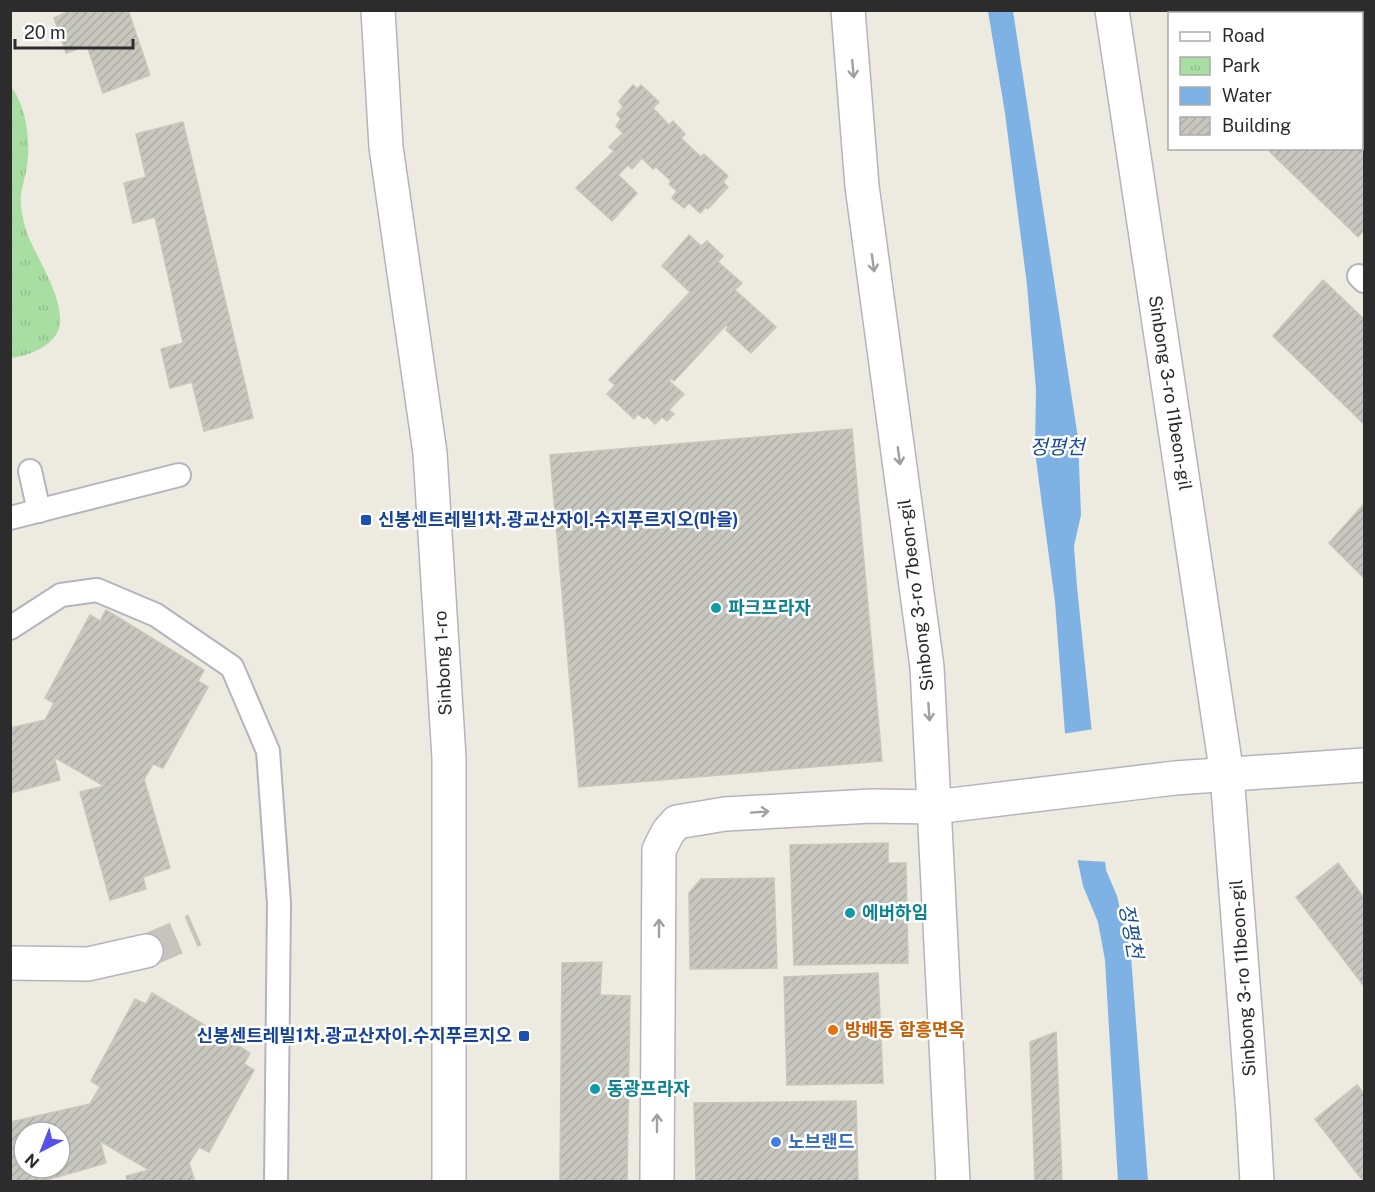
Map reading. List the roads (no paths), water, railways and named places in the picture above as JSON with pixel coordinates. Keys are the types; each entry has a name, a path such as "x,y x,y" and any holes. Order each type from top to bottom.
{"street":[{"name":"Sinbong 1-ro","path":"378,10 386,147 430,453 448,735 449,1182"},
{"name":"Sinbong 3-ro 7beon-gil","path":"848,10 862,186 927,667 953,1182"},
{"name":"Sinbong 3-ro 11beon-gil","path":"1112,10 1227,775 1257,1182"},
{"path":"657,1182 659,850 668,832 677,822 725,814 871,806 935,807 1175,778 1365,765"},
{"path":"10,963 88,964 146,951"}],"lane":[{"path":"30,471 39,511"},
{"path":"10,518 179,475"},
{"path":"10,628 61,595 97,590 156,615 232,667 268,751 279,903 276,1182"}],"water":[{"name":"정평천","path":"988,11 1013,11 1078,438 1081,515 1074,546 1077,587 1106,870 1117,896 1131,956 1148,1181 1118,1181 1105,960 1098,922 1083,886 1073,838 1055,602 1035,452 1036,389 1027,285 1005,113"}],"tunnel":[{"path":"146,951 195,930"}],"place":[{"name":"신봉센트레빌1차.광교산자이.수지푸르지오(마을)","path":"366,520"},
{"name":"파크프라자","path":"716,608"},
{"name":"에버하임","path":"850,913"},
{"name":"방배동 함흥면옥","path":"833,1030"},
{"name":"신봉센트레빌1차.광교산자이.수지푸르지오","path":"524,1036"},
{"name":"동광프라자","path":"595,1089"},
{"name":"노브랜드","path":"776,1142"}]}
